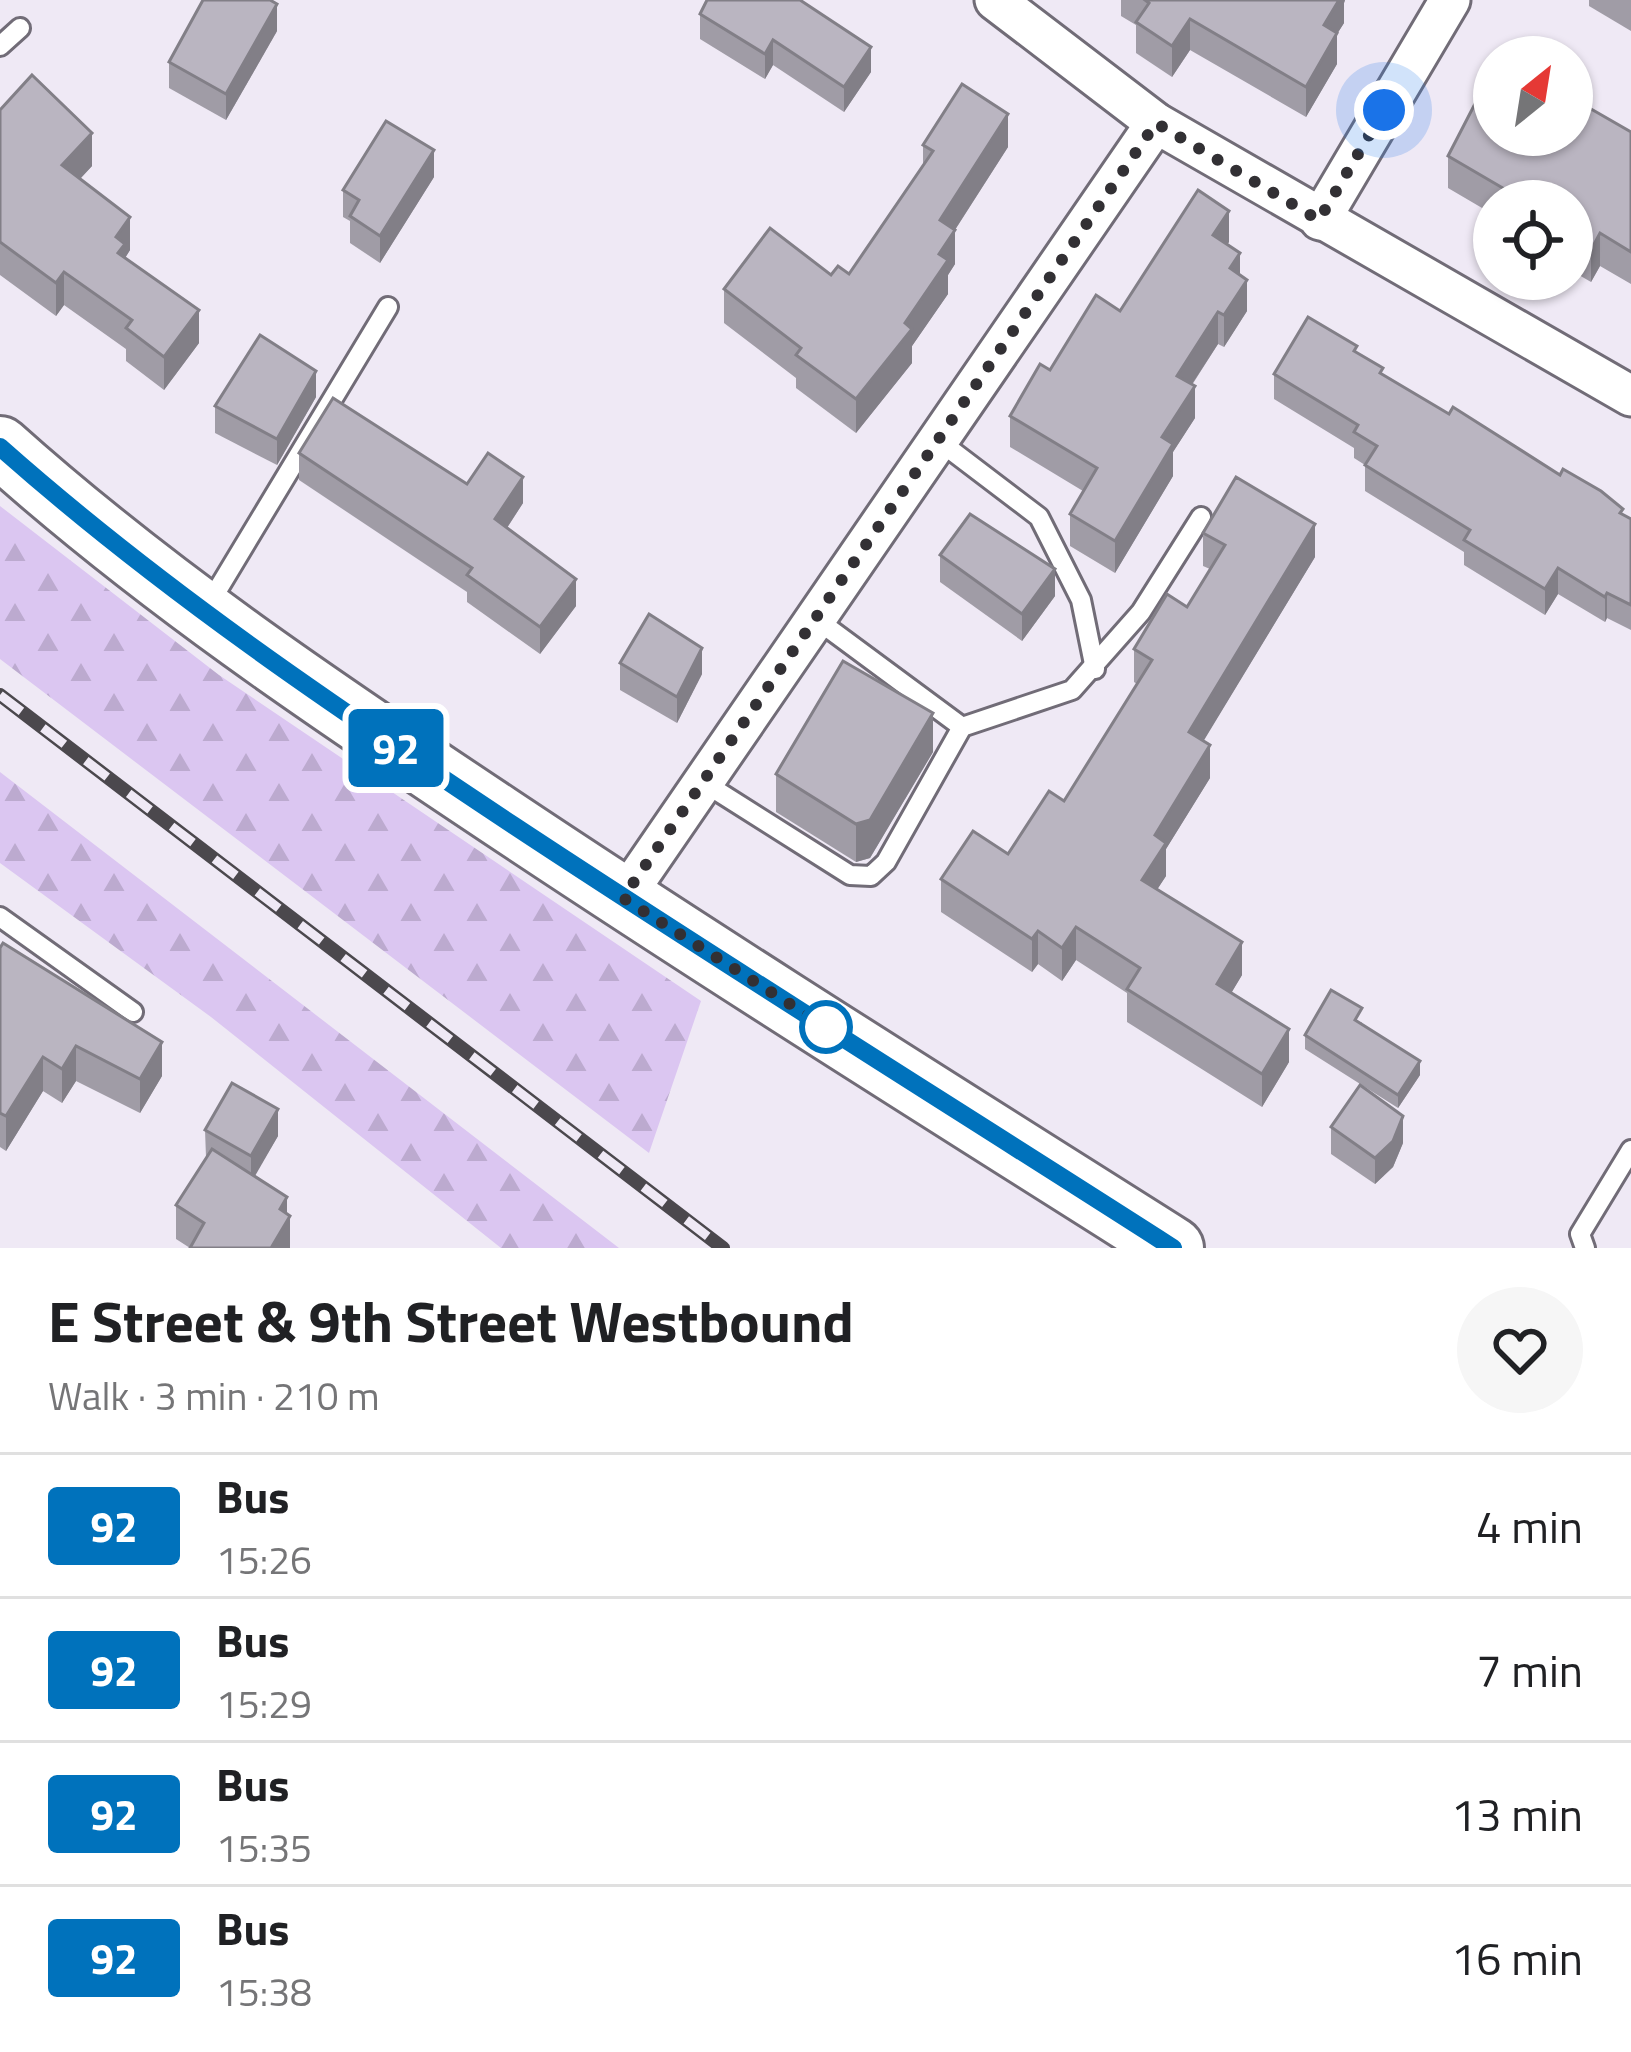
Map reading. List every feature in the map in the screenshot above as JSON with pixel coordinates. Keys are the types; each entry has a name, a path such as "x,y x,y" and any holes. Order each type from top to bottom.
{"main road":[{"path":"0,447 104,540 290,677 623,898 1173,1248"}],"street":[{"path":"995,0 1156,123 1631,396"},
{"path":"1319,220 1450,0"},
{"path":"623,898 1156,123"}],"lane":[{"path":"0,46 20,28"},
{"path":"203,613 388,307"},
{"path":"939,440 1040,517 1081,600 1095,669"},
{"path":"703,782 850,875 871,877 886,862 962,727 1072,690 1141,612 1201,518"},
{"path":"816,619 962,727"},
{"path":"0,916 133,1012"},
{"path":"1585,1248 1580,1234 1631,1150"}],"green space":[{"path":"0,506 219,675 701,1001 649,1153 0,659"},
{"path":"0,772 619,1248 501,1248 211,1017 0,863"}],"building":[{"path":"203,0 270,0 277,4 226,94 169,62"},
{"path":"707,0 800,0 871,47 844,87 773,40 765,54 700,14"},
{"path":"1145,0 1339,0 1324,25 1337,33 1306,87 1190,19 1172,46 1136,22 1149,3"},
{"path":"32,75 92,133 62,165 130,217 116,237 125,244 118,253 199,310 164,357 126,328 132,320 64,272 56,283 0,242 0,110"},
{"path":"962,84 1008,114 940,220 955,230 939,254 948,260 905,323 912,329 856,399 796,355 801,348 724,289 770,228 831,275 838,266 849,274 933,151 923,145"},
{"path":"1473,108 1473,156 1593,156 1593,110 1631,132 1631,252 1600,233 1593,246 1593,180 1489,180 1448,156"},
{"path":"386,121 434,150 380,236 350,216 359,200 343,190"},
{"path":"1198,190 1229,211 1213,235 1240,253 1230,268 1247,280 1224,315 1218,312 1177,376 1195,386 1162,437 1173,444 1115,541 1070,514 1097,468 1010,416 1040,364 1050,370 1096,295 1120,311"},
{"path":"1308,317 1357,346 1354,351 1383,368 1380,373 1449,414 1453,407 1560,475 1563,469 1601,491 1623,509 1620,513 1631,519 1631,605 1607,593 1605,597 1558,568 1545,589 1464,540 1470,530 1365,465 1377,446 1354,432 1358,425 1274,374"},
{"path":"260,335 316,371 277,439 215,406"},
{"path":"333,398 467,484 488,453 523,477 495,519 576,579 540,627 467,575 472,568 299,453"},
{"path":"1236,477 1315,524 1189,732 1210,745 1155,835 1166,843 1142,880 1242,942 1217,984 1289,1029 1262,1074 1127,989 1140,968 1076,927 1062,948 1038,931 1032,939 941,879 973,831 1008,854 1049,791 1064,801 1152,660 1134,649 1167,594 1187,607 1225,545 1203,533"},
{"path":"970,514 1055,569 1022,614 940,555"},
{"path":"649,614 702,648 677,697 620,663"},
{"path":"843,661 933,713 870,820 856,824 776,774"},
{"path":"3,943 162,1042 140,1079 76,1046 62,1069 43,1057 6,1116 0,1113"},
{"path":"1331,990 1362,1008 1355,1020 1420,1061 1398,1095 1305,1035"},
{"path":"232,1083 278,1109 251,1156 205,1130"},
{"path":"1360,1085 1403,1116 1393,1141 1375,1158 1331,1127"},
{"path":"212,1149 287,1197 280,1209 290,1216 271,1248 190,1248 204,1223 176,1205"}],"railway":[{"path":"0,695 723,1248"}],"bus line":[{"name":"92","path":"0,447 104,540 290,677 623,898 1173,1248"}],"route":[{"path":"826,1027 623,898 1156,123 1319,220 1384,110"}]}
